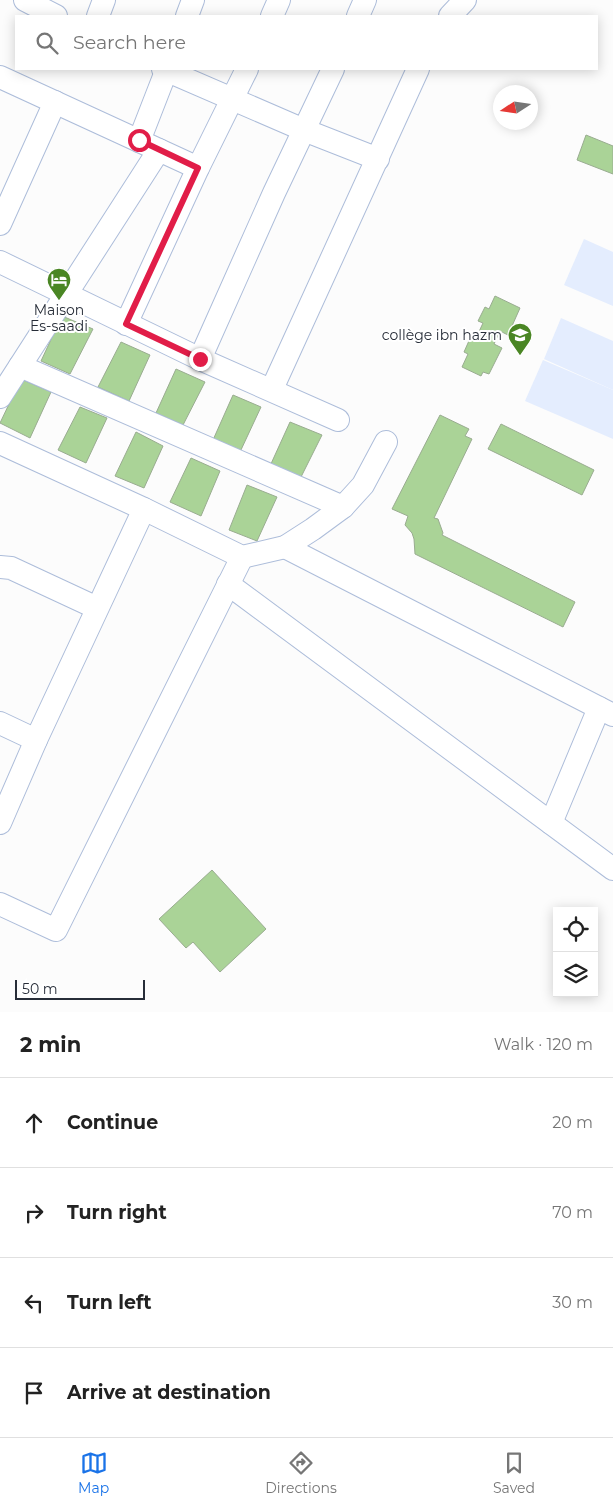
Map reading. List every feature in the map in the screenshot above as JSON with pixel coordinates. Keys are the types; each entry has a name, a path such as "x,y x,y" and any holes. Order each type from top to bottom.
{"street":[{"path":"25,0 54,15"},
{"path":"98,15 104,0"},
{"path":"187,15 193,0"},
{"path":"272,15 279,0"},
{"path":"358,15 365,0"},
{"path":"451,15 464,0"},
{"path":"0,397 65,294 149,145 166,70"},
{"path":"168,70 304,130 378,159"},
{"path":"126,324 198,168 247,70"},
{"path":"200,359 333,70"},
{"path":"272,389 418,70"},
{"path":"0,77 198,168"},
{"path":"0,224 55,102"},
{"path":"0,262 200,359 272,389 338,420"},
{"path":"20,366 343,507"},
{"path":"0,443 144,509 242,557 285,547 343,507 362,485 386,442"},
{"path":"0,823 36,740 144,509"},
{"path":"285,547 606,711 550,823"},
{"path":"0,904 56,930 242,557"},
{"path":"0,567 11,568 97,608"},
{"path":"228,584 613,869"},
{"path":"0,723 36,740"}],"shaded area":[{"path":"584,239 613,252 613,306 564,285"},
{"path":"561,318 613,341 613,390 544,359"},
{"path":"543,360 613,390 613,439 525,401"}],"building":[{"path":"586,135 613,146 613,174 577,160"},
{"path":"495,296 520,308 508,335 500,331 494,344 502,348 489,374 483,372 481,376 462,367 468,354 464,352 472,334 477,336 483,323 478,321 485,307 489,309"},
{"path":"62,316 93,329 70,374 41,361"},
{"path":"121,342 150,355 129,401 98,387"},
{"path":"176,369 205,382 183,425 156,413"},
{"path":"21,379 51,392 30,438 0,423"},
{"path":"233,395 261,407 240,452 213,440"},
{"path":"80,407 107,418 86,463 58,450"},
{"path":"440,415 469,429 465,436 472,439 434,518 438,519 442,535 575,602 563,627 415,554 412,533 405,525 408,516 392,509"},
{"path":"290,422 322,435 300,479 270,466"},
{"path":"501,424 594,470 582,495 488,449"},
{"path":"136,432 163,446 144,488 115,476"},
{"path":"191,458 220,471 201,516 170,502"},
{"path":"247,485 277,497 257,541 229,530"},
{"path":"212,870 266,929 220,972 193,942 186,948 159,919"}],"place":[{"name":"Maison Es-saadi","path":"59,301"},
{"name":"collège ibn hazm","path":"520,356"}],"route":[{"path":"139,140 198,168 126,324 200,359"}]}
